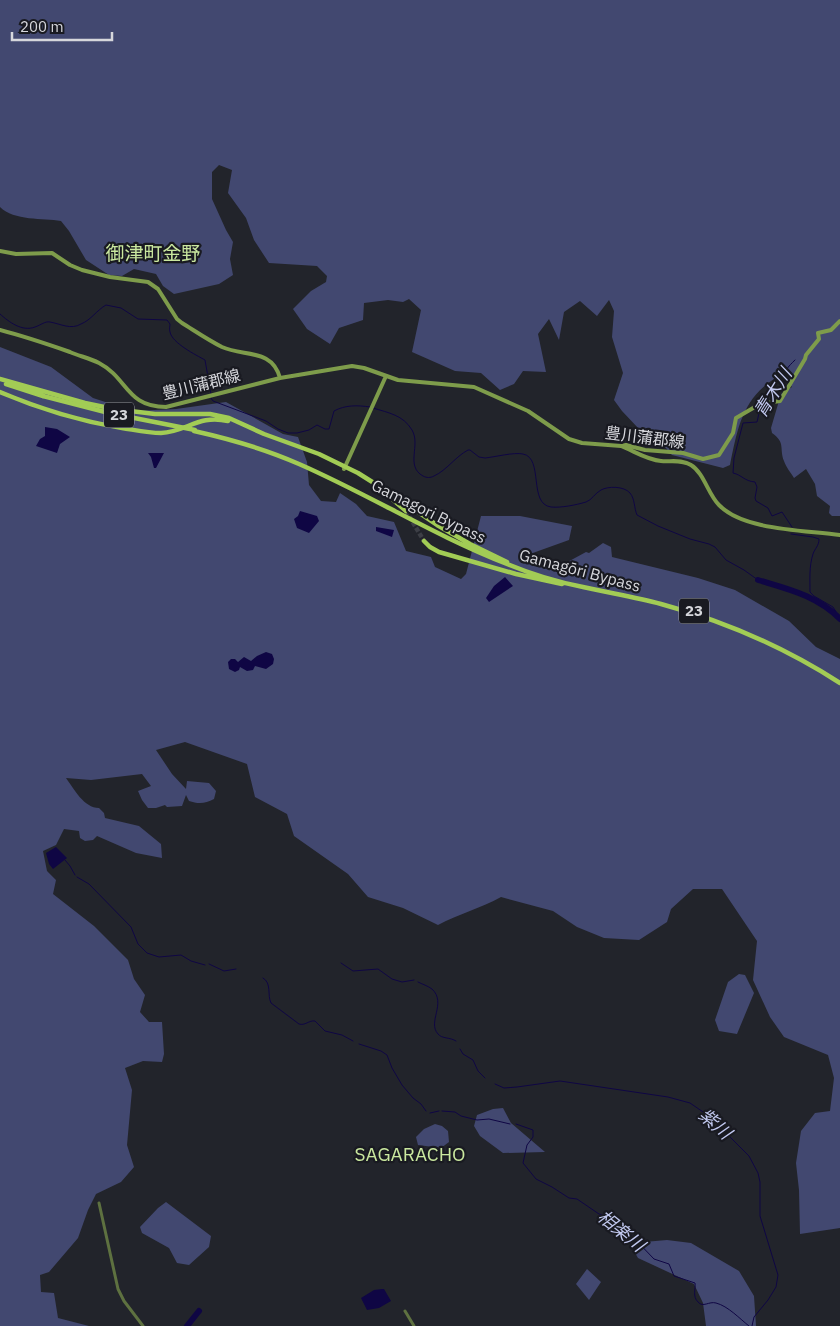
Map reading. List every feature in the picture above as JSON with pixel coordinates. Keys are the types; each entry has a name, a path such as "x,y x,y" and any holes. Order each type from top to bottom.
{"highway":[{"path":"0,382 49,392 85,403 127,411 182,415 210,414 229,418 344,468 396,500 406,510"},
{"name":"Gamagōri Bypass","path":"0,382 43,397 106,414 195,430 285,457 351,488 464,547 534,575 660,604 716,621 740,630 797,657 840,682"},
{"path":"0,392 43,409 95,423 160,433 172,431 202,420 221,419 344,468 393,494 437,526 508,563"},
{"path":"424,541 439,552 505,571 534,575"},
{"name":"23","path":"534,575 661,602 721,621 782,647 840,682"}],"main road":[{"name":"豊川蒲郡線","path":"0,251 16,254 52,253 82,270 151,283 158,289 177,319 182,323 221,346 247,352 274,363 280,378"},
{"name":"豊川蒲郡線","path":"0,330 100,363 135,398 150,406 166,407 280,378 352,366 409,382 474,387 528,411 569,439 582,443 626,445 646,450 674,452 703,458 720,455 733,433 736,418 760,404 780,401 806,360 806,355 819,339 818,333 831,330 840,321"},
{"path":"344,468 386,376"},
{"path":"621,446 653,460 684,462 692,465 719,505 724,510 742,518 772,527 840,535"}],"street":[{"path":"99,1203 118,1289 124,1301 143,1326"},
{"path":"405,1311 414,1326"}],"shaded area":[{"path":"0,0 840,0 840,516 832,516 829,513 830,506 817,496 815,484 806,469 794,478 784,461 781,443 772,433 771,428 781,394 792,387 781,375 768,383 750,402 736,437 730,465 723,468 672,455 658,439 639,429 614,400 623,373 612,337 614,311 609,300 597,316 580,301 564,312 559,340 549,319 538,334 546,372 523,371 514,384 500,390 481,373 455,371 412,352 421,310 409,299 403,302 388,300 364,303 363,320 339,328 330,344 307,329 293,309 311,291 326,282 327,276 317,266 269,263 254,240 246,218 228,193 232,170 219,165 212,172 212,199 233,242 230,259 233,275 219,284 174,294 163,286 156,274 134,269 122,276 109,275 86,260 61,221 21,217 13,215 0,207"},
{"path":"0,347 51,367 93,398 133,411 176,409 226,402 283,434 298,437 307,462 309,485 321,501 336,502 340,493 356,504 367,516 394,522 406,551 431,557 435,567 461,579 466,574 481,516 520,516 572,526 569,540 530,554 537,563 562,565 586,552 589,553 603,543 611,547 612,557 698,578 735,590 789,621 816,647 840,659 840,1228 800,1234 796,1163 801,1131 815,1113 830,1111 834,1078 828,1055 784,1037 770,1017 753,980 757,941 722,889 693,889 671,909 667,922 639,940 604,938 577,927 553,911 501,897 438,925 403,908 368,897 348,874 294,836 287,814 255,797 247,764 185,742 156,750 172,774 186,789 187,781 209,783 216,791 214,799 211,801 202,803 192,802 189,801 186,795 182,806 167,807 165,805 148,808 138,791 151,786 142,774 91,780 66,778 80,797 89,805 99,808 104,813 105,818 139,826 161,844 162,858 136,853 97,836 93,840 85,841 80,838 79,831 64,829 56,845 43,851 47,871 56,880 53,894 94,926 128,960 134,979 145,995 140,1012 149,1022 162,1022 164,1054 162,1062 143,1061 125,1068 132,1090 127,1145 134,1167 121,1182 96,1194 78,1238 49,1272 40,1275 41,1292 54,1293 58,1318 89,1326 0,1326"},
{"path":"45,427 57,429 70,437 60,444 57,453 36,446 40,439 45,436"},
{"path":"148,453 164,453 156,468 154,468"},
{"path":"300,511 317,516 319,521 309,533 297,528 294,519"},
{"path":"376,527 394,530 392,537 376,531"},
{"path":"505,577 513,586 489,602 486,598 494,586"},
{"path":"266,652 272,654 274,659 273,664 266,669 255,666 253,670 247,671 240,667 235,672 229,669 228,662 231,659 235,659 238,662 244,657 251,661"},
{"path":"56,847 67,858 53,869 49,864 46,853"},
{"path":"739,974 745,975 754,993 737,1034 719,1031 715,1020 728,982"},
{"path":"503,1108 511,1123 545,1152 503,1153 480,1136 474,1126 477,1115 493,1109"},
{"path":"435,1124 442,1126 448,1131 449,1142 441,1148 418,1145 416,1137 424,1129"},
{"path":"166,1202 211,1236 209,1247 189,1265 177,1263 169,1248 142,1233 140,1227"},
{"path":"667,1240 691,1243 739,1271 754,1296 756,1326 706,1326 703,1303 694,1284 638,1258 634,1251 634,1246 644,1242"},
{"path":"587,1269 601,1282 589,1300 576,1284"},
{"path":"384,1289 391,1301 379,1308 367,1310 361,1298 374,1290"}],"waterway":[{"path":"0,314 12,323 25,328 35,327 48,322 70,327 77,326 88,320 106,305 121,308 138,319 167,320 170,324 170,332 175,340 205,360 211,394"},
{"name":"青木川","path":"772,400 772,394 785,381 785,372 795,360"},
{"path":"211,398 213,401 266,421 288,433 309,430 317,425 329,429 334,411 351,406 370,407"},
{"name":"青木川","path":"771,404 759,413 757,422 743,423 734,458 733,473 755,482 757,487 756,501 768,508 772,516 782,512 792,527"},
{"path":"373,408 395,415 412,430 415,442 415,467 424,477 428,478 439,473 468,450 479,457 485,458 523,454 529,457 533,464 540,498 544,504 551,507 564,507 588,501 604,489 612,487 624,489 632,495 637,515 658,526 715,547 726,560 758,580"},
{"name":"青木川","path":"791,534 819,539 811,563 810,592 833,607 840,618"},
{"path":"758,580 791,590 812,599 822,604 840,619"},
{"path":"65,860 75,875"},
{"path":"77,877 89,884 131,927 138,944 147,953 159,957 181,955 191,961 205,965"},
{"path":"341,963 353,971 378,969 392,979 402,982 414,980"},
{"path":"209,964 224,971 236,969"},
{"path":"263,978 268,986 271,1003 299,1024 315,1021 325,1031 342,1035 353,1041"},
{"name":"紫川","path":"418,982 432,989 436,994 438,1006 435,1029 438,1034 456,1041"},
{"path":"359,1044 381,1051 387,1055 402,1085 426,1111"},
{"name":"紫川","path":"460,1049 463,1054 473,1060 478,1071 485,1078"},
{"name":"紫川","path":"495,1084 504,1088 560,1081 668,1097 690,1103 709,1116 749,1156 758,1173 760,1182 760,1216 778,1275 776,1287 754,1317 752,1326"},
{"path":"430,1113 439,1111"},
{"path":"442,1111 455,1112 461,1116 477,1120 489,1119 510,1124"},
{"name":"相楽川","path":"516,1124 533,1130 533,1137 527,1145 523,1163 536,1179 569,1198 577,1199 599,1214 610,1217 630,1234 654,1259 669,1264 674,1276 695,1283 695,1297 700,1304 713,1303 720,1305 749,1326"},
{"path":"187,1326 199,1311"}],"tunnel":[{"path":"406,511 424,541"}],"district":[{"name":"御津町金野","path":"153,253"},
{"name":"SAGARACHO","path":"410,1154"}]}
